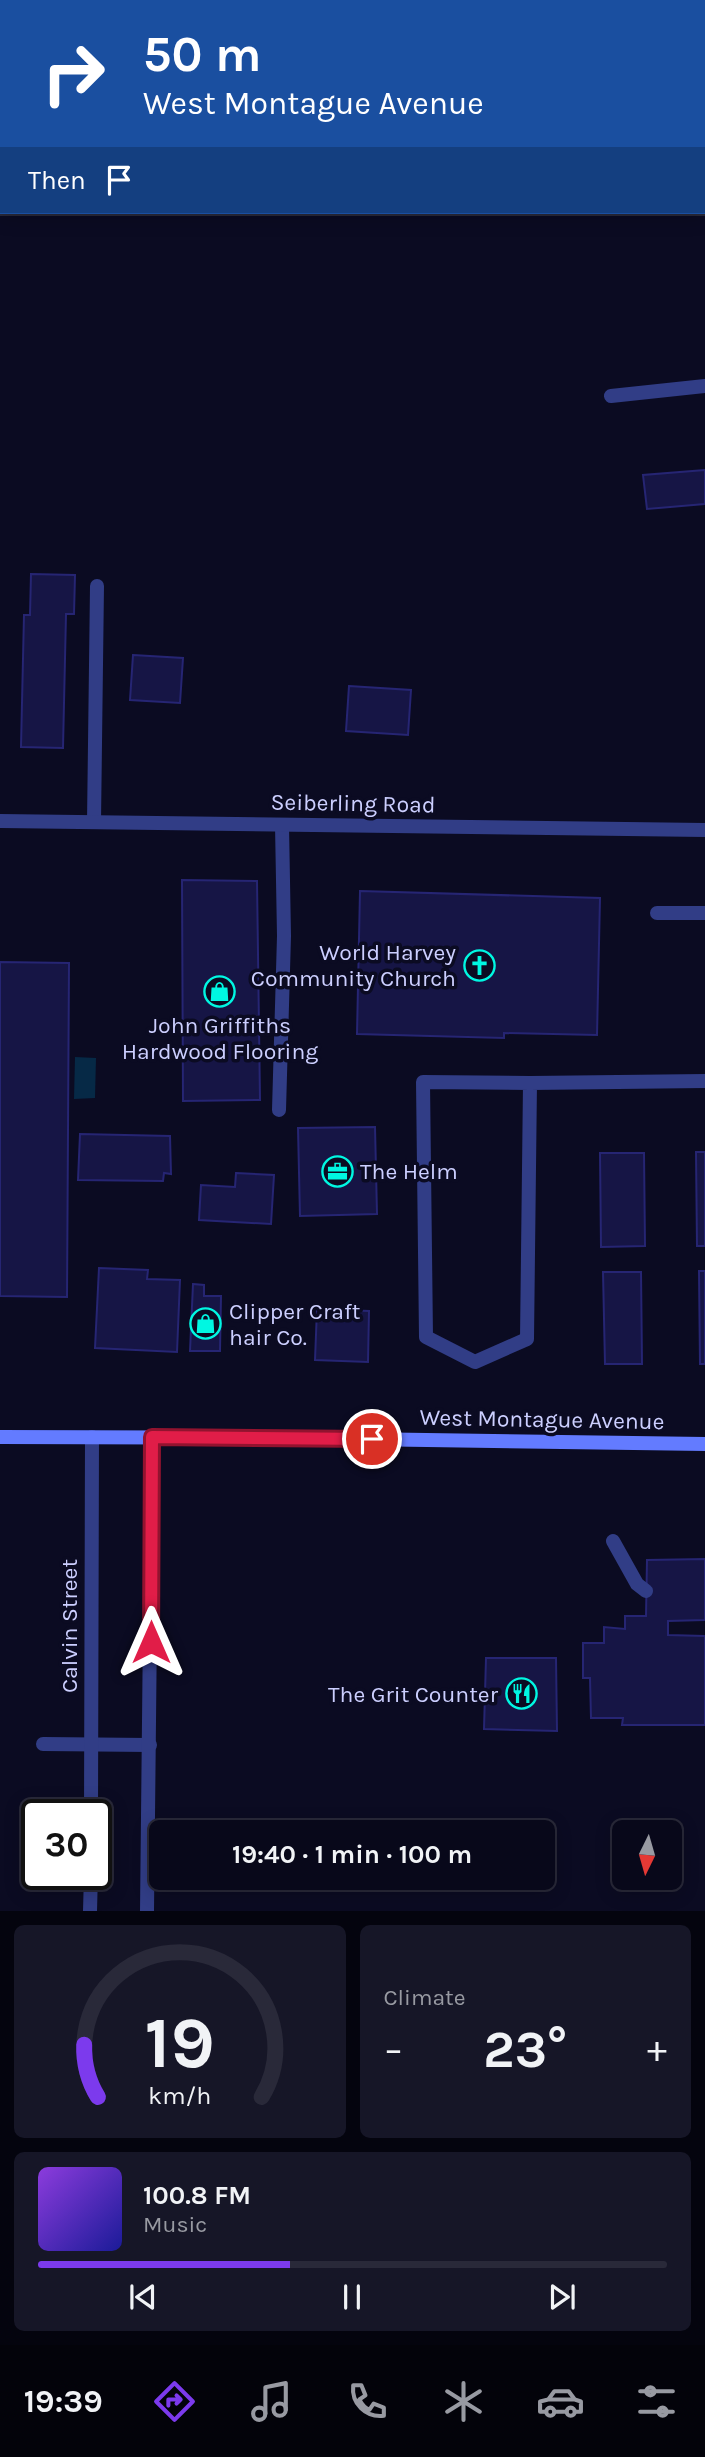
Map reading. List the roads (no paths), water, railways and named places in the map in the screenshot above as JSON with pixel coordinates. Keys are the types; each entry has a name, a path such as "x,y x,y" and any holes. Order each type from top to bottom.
{"main road":[{"name":"West Montague Avenue","path":"0,1437 705,1444"}],"street":[{"path":"611,396 705,386"},
{"path":"94,822 97,586"},
{"name":"Seiberling Road","path":"0,821 705,830"},
{"path":"279,1110 284,936 282,825"},
{"path":"657,913 705,913"},
{"path":"530,1083 527,1339 475,1362 426,1337 423,1082 705,1081"},
{"name":"Calvin Street","path":"91,1799 92,1437"},
{"path":"147,1911 152,1437"},
{"path":"612,1541 637,1584 646,1591"},
{"path":"43,1744 150,1745"},
{"path":"90,1911 91,1890"}],"water":[{"path":"75,1057 96,1058 95,1098 74,1099"}],"place":[{"name":"World Harvey Community Church","path":"479,965"},
{"name":"John Griffiths Hardwood Flooring","path":"220,991"},
{"name":"The Helm","path":"337,1171"},
{"name":"Clipper Craft hair Co.","path":"206,1324"},
{"name":"The Grit Counter","path":"521,1694"}]}
